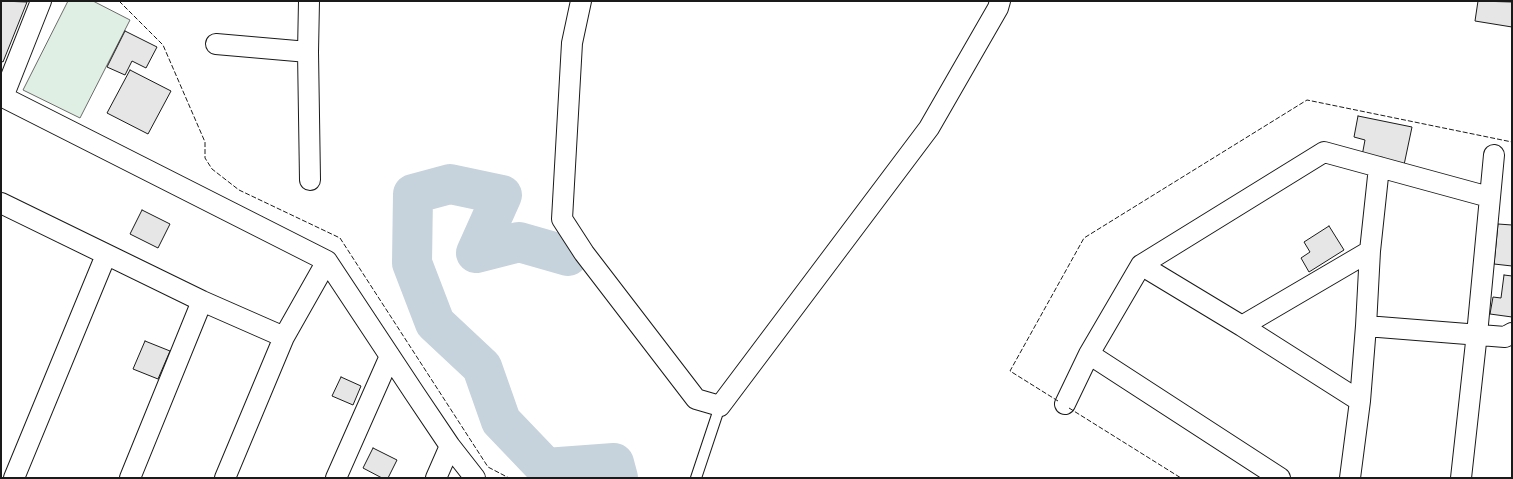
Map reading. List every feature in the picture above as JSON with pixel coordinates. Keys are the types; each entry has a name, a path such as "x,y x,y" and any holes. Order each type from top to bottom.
{"street":[{"path":"41,1 2,99 327,260 450,446 475,478"},
{"path":"309,1 308,52 310,180"},
{"path":"581,1 572,43 562,219 584,253 696,399 720,406 929,128 998,8 1000,1"},
{"path":"216,44 308,52"},
{"path":"1065,404 1089,354 1141,264 1324,152 1489,197"},
{"path":"1461,478 1477,335 1494,155"},
{"path":"1350,478 1360,401 1370,251 1378,167"},
{"path":"1,203 202,301 284,337"},
{"path":"1242,326 1370,251"},
{"path":"14,478 106,255"},
{"path":"225,478 284,337 327,260"},
{"path":"1141,264 1360,401"},
{"path":"130,478 202,301"},
{"path":"1366,326 1510,338"},
{"path":"1089,354 1280,478"},
{"path":"336,478 390,356"},
{"path":"436,478 450,446"}],"lane":[{"path":"696,478 720,406"}],"green space":[{"path":"68,1 93,1 130,20 80,118 23,90"}],"building":[{"path":"1,1 27,2 3,62 1,61"},
{"path":"1478,1 1512,2 1512,27 1475,21"},
{"path":"125,31 157,47 146,68 132,61 125,75 107,67"},
{"path":"130,70 171,91 148,134 107,113"},
{"path":"1358,116 1412,127 1404,165 1362,156 1365,140 1354,137"},
{"path":"142,210 170,224 158,248 130,234"},
{"path":"1498,224 1512,225 1512,266 1494,264"},
{"path":"1329,226 1344,250 1309,272 1301,258 1310,252 1304,242"},
{"path":"1504,275 1512,276 1512,317 1490,314 1493,297 1501,298"},
{"path":"145,341 170,351 158,379 133,369"},
{"path":"341,377 361,386 353,405 332,396"},
{"path":"373,448 397,460 388,478 382,478 363,468"}],"waterway":[{"path":"568,256 519,242 476,253 502,195 450,184 413,194 412,263 435,323 482,367 501,421 546,468 614,463 618,478"}],"fence":[{"path":"119,1 163,45 205,142 205,158 212,169 239,190 340,238 488,467 509,478"},
{"path":"1058,401 1010,371 1084,238 1307,100 1512,142"},
{"path":"1069,408 1181,478"}]}
